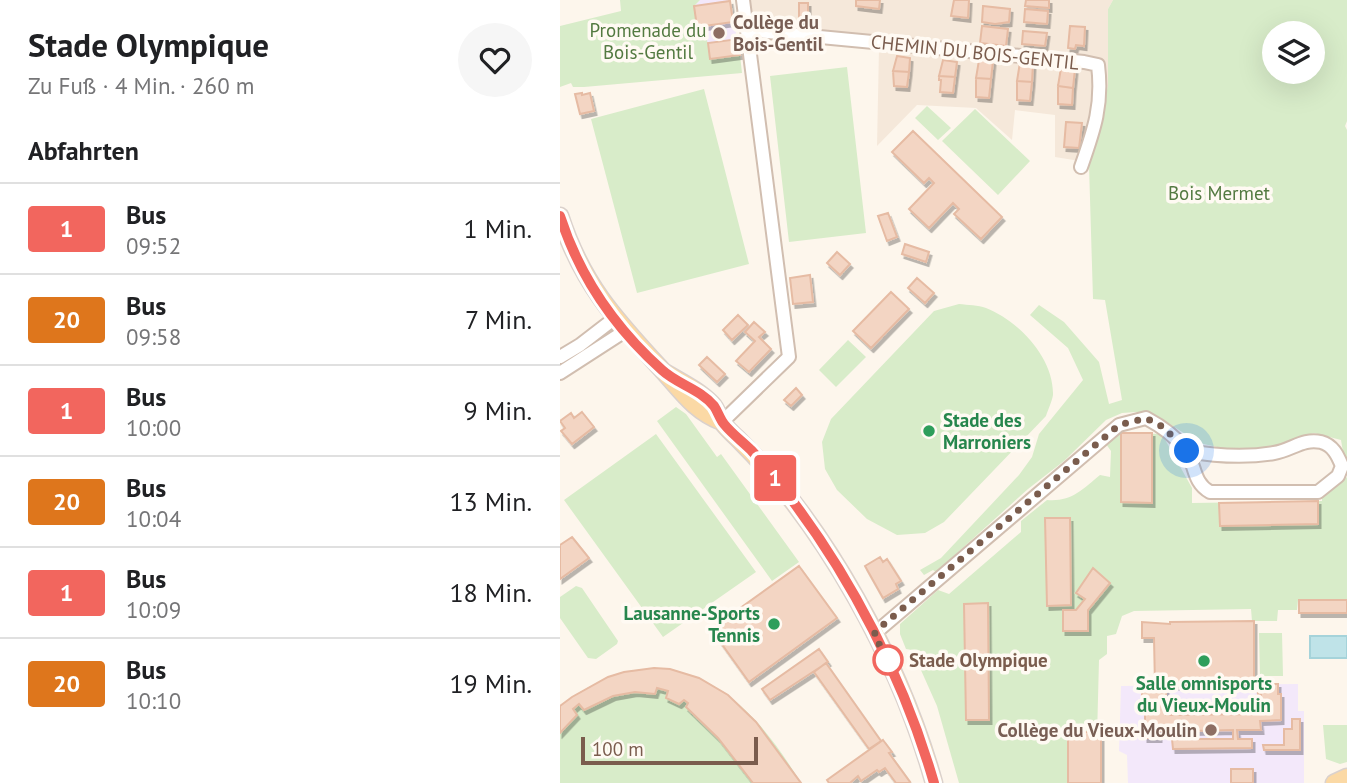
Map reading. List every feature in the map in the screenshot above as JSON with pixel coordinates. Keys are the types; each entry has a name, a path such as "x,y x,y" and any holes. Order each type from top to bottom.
{"main road":[{"path":"561,225 588,281 625,331 663,371 710,402 722,422 760,460 805,518 874,634 908,704 934,783"},
{"path":"1334,783 1347,777"}],"street":[{"path":"722,422 789,357 743,0"},
{"name":"CHEMIN DU BOIS-GENTIL","path":"747,27 1098,65 1100,108 1081,167"},
{"path":"560,357 615,318"},
{"path":"560,373 625,331"},
{"path":"874,634 1119,425 1146,418 1163,427 1187,451 1198,481 1210,492 1318,492 1338,476 1342,466 1335,451 1324,442 1304,441 1279,453 1255,456 1212,456 1187,451"}],"shaded area":[{"name":"Collège du Bois-Gentil","path":"700,0 730,0 740,55 710,59 708,43 697,27 694,6"},
{"path":"736,0 1113,0 1108,9 1108,86 1100,116 1080,161 1055,157 1055,115 1015,110 1012,140 976,108 917,105 877,146 879,48 741,36"},
{"name":"Collège du Vieux-Moulin","path":"1298,684 1298,711 1304,711 1304,783 1128,783 1127,755 1119,751 1121,686"}],"green space":[{"name":"Promenade du Bois-Gentil","path":"620,0 700,0 694,6 697,27 706,34 710,58 740,55 742,73 584,87 573,87 571,83 560,87 560,26 621,11"},
{"name":"Bois Mermet","path":"1113,0 1347,0 1347,476 1341,440 1314,433 1266,449 1231,450 1199,443 1156,415 1122,413 1106,420 1064,461 1028,489 936,572 933,570 924,575 920,570 941,558 1019,475 1032,457 1039,434 1083,380 1068,348 1030,315 1039,305 1064,322 1099,362 1109,404 1122,400 1105,300 1093,299 1089,165 1108,86 1108,9"},
{"path":"847,67 866,233 789,242 770,76"},
{"path":"704,89 749,264 637,293 591,119"},
{"path":"927,106 951,128 938,140 915,118"},
{"path":"975,109 1030,161 998,195 942,141"},
{"name":"Stade des Marroniers","path":"959,304 986,308 1022,331 1048,368 1053,395 1046,416 944,522 925,533 897,535 867,519 837,490 825,469 822,442 831,419 934,311"},
{"path":"848,340 866,357 836,387 819,370"},
{"path":"676,407 686,414 717,457 721,454 799,562 772,581 657,421"},
{"path":"1121,433 1162,434 1192,488 1192,503 1322,501 1322,497 1347,477 1347,600 1298,600 1297,610 1278,610 1277,621 1252,621 1251,609 1134,611 1122,616 1116,634 1107,636 1107,654 1099,660 1097,737 1101,738 1101,783 959,783 937,706 912,650 906,649 900,634 900,624 938,590 949,594 1021,532 1021,521 1047,500 1070,497 1100,475 1110,477 1111,451 1106,444"},
{"path":"656,434 756,572 663,637 564,500"},
{"path":"576,586 582,588 618,641 596,659 588,658 560,618 560,597"},
{"path":"1259,633 1282,633 1283,676 1260,676"},
{"path":"654,668 679,672 702,680 741,706 773,742 801,783 560,783 560,706 604,680 628,672"},
{"path":"1323,725 1347,725 1347,762 1340,764 1326,759"}],"water":[{"path":"1310,636 1347,636 1347,658 1310,658"}],"building":[{"path":"856,0 880,0 879,9 856,6"},
{"path":"954,0 969,0 968,18 951,16"},
{"path":"1026,0 1049,0 1049,8 1025,6"},
{"path":"730,1 733,22 697,27 694,6"},
{"path":"799,3 808,3 808,21 799,21"},
{"path":"983,6 1010,9 1009,22 982,22"},
{"path":"1025,9 1048,11 1047,24 1024,22"},
{"path":"982,26 1008,29 1006,46 980,43"},
{"path":"1070,26 1085,27 1084,46 1068,48"},
{"path":"1023,31 1047,33 1045,46 1022,44"},
{"path":"738,39 740,55 710,59 708,43"},
{"path":"897,56 910,58 909,72 893,71"},
{"path":"943,60 957,62 955,77 939,76"},
{"path":"979,60 993,61 991,79 976,78"},
{"path":"1020,62 1033,63 1032,82 1017,81"},
{"path":"1061,68 1075,69 1073,88 1058,86"},
{"path":"893,71 909,72 907,87 894,86"},
{"path":"939,76 955,77 953,93 940,92"},
{"path":"976,78 991,79 989,98 976,97"},
{"path":"1017,81 1032,82 1030,101 1017,100"},
{"path":"1058,86 1073,88 1072,105 1058,104"},
{"path":"590,93 594,111 580,114 575,94"},
{"path":"1066,122 1082,123 1079,148 1064,147"},
{"path":"913,131 1002,217 981,239 954,214 959,209 953,203 929,228 909,209 934,183 929,178 924,183 892,152"},
{"path":"888,213 897,237 887,241 878,216"},
{"path":"905,244 929,252 926,262 902,254"},
{"path":"837,252 850,264 840,275 827,263"},
{"path":"810,275 813,302 793,304 790,278"},
{"path":"917,278 934,293 925,303 908,288"},
{"path":"891,292 909,309 871,348 853,331"},
{"path":"738,315 748,325 732,340 723,330"},
{"path":"754,322 765,332 759,337 771,349 749,372 736,361 755,341 745,332"},
{"path":"707,357 725,374 717,382 699,365"},
{"path":"796,388 802,395 791,406 784,400"},
{"path":"582,412 594,427 572,444 561,431 565,428 560,421 571,413 574,418"},
{"path":"1121,433 1152,433 1152,503 1121,502"},
{"path":"1318,501 1318,524 1220,526 1219,503"},
{"path":"1045,518 1070,518 1071,605 1047,606"},
{"path":"572,537 589,558 560,579 560,545"},
{"path":"880,557 883,562 887,559 901,581 896,584 898,589 883,598 865,566"},
{"name":"Lausanne-Sports Tennis","path":"799,566 837,618 749,682 711,629"},
{"path":"1093,568 1110,583 1088,610 1088,631 1063,631 1063,610 1076,610 1085,599 1076,593"},
{"path":"1299,600 1347,600 1347,613 1299,613"},
{"path":"988,603 989,720 966,720 964,604"},
{"name":"Salle omnisports du Vieux-Moulin","path":"1254,621 1254,684 1155,686 1154,638 1142,638 1142,622 1170,624"},
{"path":"819,649 828,662 770,700 762,689"},
{"path":"826,663 881,741 869,749 814,672"},
{"path":"654,668 670,669 699,678 728,695 756,722 801,783 753,783 718,738 686,707 688,703 684,700 679,704 666,698 668,691 657,688 655,694 635,692 613,696 584,710 579,704 573,709 577,715 560,733 560,706 572,697 608,677"},
{"path":"1257,684 1278,684 1278,694 1281,694 1281,720 1260,721 1261,730 1237,730 1238,739 1252,739 1252,748 1173,749 1172,739 1187,739 1187,731 1159,731 1159,738 1145,738 1145,696 1142,696 1142,686 1166,686 1166,715 1261,714 1261,695 1258,695","holes":["1233,730 1233,739 1191,739 1191,731"]},
{"path":"1292,719 1300,719 1300,750 1264,750 1263,745 1284,745 1284,729 1292,729"},
{"path":"1071,729 1076,729 1076,732 1092,732 1092,738 1101,738 1101,783 1068,783 1068,732 1071,732"},
{"path":"883,740 909,783 896,783 885,768 861,781 858,776 850,783 829,783 827,780"},
{"path":"1231,769 1253,769 1253,783 1231,783"}],"bus line":[{"name":"1","path":"560,216 575,257 595,293 625,331 663,371 713,404 722,422 760,460 805,518 892,669 916,725 934,783"}],"place":[{"name":"Collège du Bois-Gentil","path":"719,33"},
{"name":"Stade des Marroniers","path":"929,431"},
{"name":"Lausanne-Sports Tennis","path":"774,624"},
{"name":"Stade Olympique","path":"888,660"},
{"name":"Salle omnisports du Vieux-Moulin","path":"1204,661"},
{"name":"Collège du Vieux-Moulin","path":"1211,730"}],"route":[{"path":"888,660 892,669 874,634 1119,425 1146,418 1163,427 1187,451"}]}
